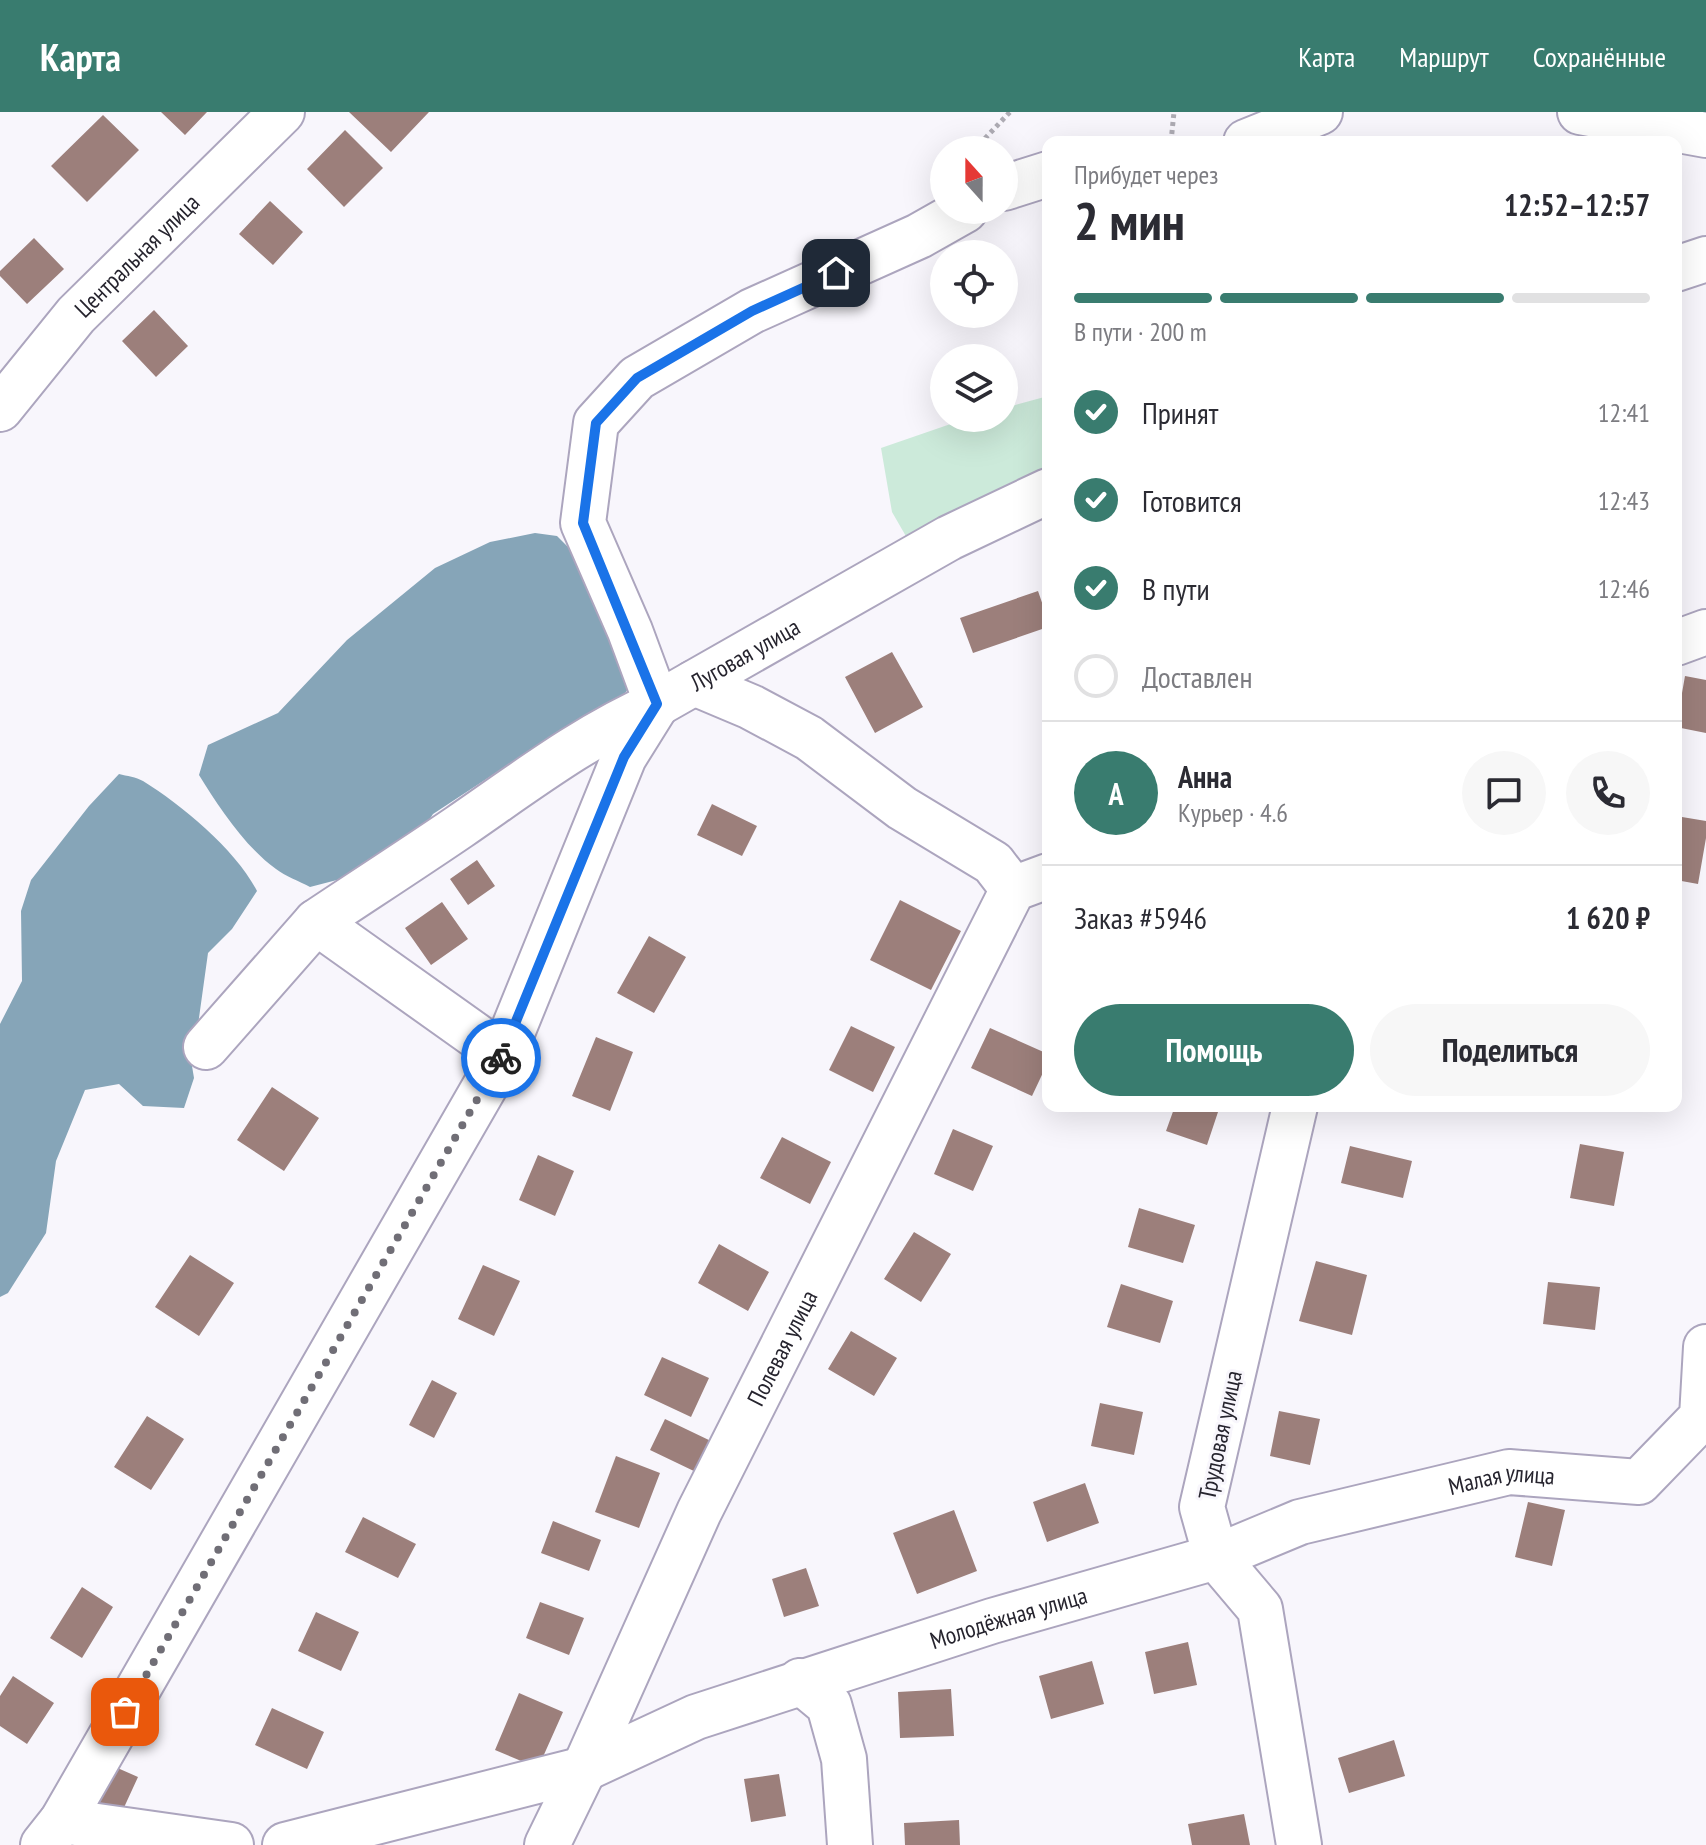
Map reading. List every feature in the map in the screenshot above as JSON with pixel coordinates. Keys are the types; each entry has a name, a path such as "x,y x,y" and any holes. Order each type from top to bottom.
{"street":[{"name":"Центральная улица","path":"0,409 76,315 282,112"},
{"path":"1261,136 1320,112"},
{"path":"1580,112 1706,135"},
{"path":"1018,184 1042,176"},
{"path":"676,694 583,523 596,423 637,378 752,311 940,224"},
{"path":"1682,267 1706,259"},
{"name":"Луговая улица","path":"52,1833 503,1055 624,757 676,694 949,538 1042,494"},
{"path":"1682,641 1706,632"},
{"path":"206,1047 316,922 519,783 629,716 676,694 751,707 809,738 902,808 1030,883"},
{"name":"Полевая улица","path":"547,1845 699,1512 1030,883"},
{"path":"316,922 503,1055"},
{"name":"Трудовая улица","path":"1294,1112 1202,1507 1216,1557 1260,1609 1299,1845"},
{"name":"Малая улица","path":"1216,1557 1300,1522 1509,1472 1639,1482 1702,1417 1706,1347"},
{"name":"Молодёжная улица","path":"285,1845 584,1769 696,1717 800,1681 992,1621 1216,1557"},
{"path":"800,1681 829,1705 844,1759 850,1845"},
{"path":"52,1833 231,1845"}],"path":[{"path":"987,136 1010,112"},
{"path":"1172,136 1174,112"}],"green space":[{"path":"1042,398 1042,472 907,538 892,512 881,448 930,431 1018,432 1018,404"}],"water":[{"path":"535,533 557,536 582,561 629,688 614,707 573,735 523,755 433,814 416,840 356,875 310,887 265,860 233,826 199,775 208,745 278,713 347,640 435,568 490,542"},
{"path":"119,774 143,781 191,816 236,860 257,891 232,929 208,953 198,1025 188,1042 194,1078 184,1108 143,1106 119,1084 85,1090 56,1161 46,1233 8,1293 0,1297 0,1024 22,981 21,911 31,880 89,806"}],"building":[{"path":"161,112 207,112 185,135"},
{"path":"349,112 429,112 391,152"},
{"path":"103,115 139,150 87,202 51,166"},
{"path":"345,130 383,168 344,207 307,169"},
{"path":"270,201 303,232 273,265 239,234"},
{"path":"34,238 64,269 27,304 0,276 0,271"},
{"path":"154,310 188,346 156,377 122,341"},
{"path":"1038,591 1042,603 1042,629 973,653 960,618"},
{"path":"892,652 923,707 875,733 845,677"},
{"path":"1685,676 1706,680 1706,733 1682,728"},
{"path":"712,804 757,826 742,856 697,835"},
{"path":"1682,817 1706,821 1698,884 1682,881"},
{"path":"477,860 495,886 468,905 450,879"},
{"path":"900,900 961,931 931,990 870,960"},
{"path":"442,902 468,939 431,965 405,928"},
{"path":"649,936 686,957 654,1013 617,993"},
{"path":"851,1026 895,1047 873,1092 829,1070"},
{"path":"990,1028 1042,1051 1042,1075 1032,1096 971,1068"},
{"path":"596,1037 633,1052 610,1111 572,1096"},
{"path":"272,1087 319,1118 284,1171 237,1140"},
{"path":"1173,1112 1218,1112 1207,1145 1166,1131"},
{"path":"953,1129 993,1146 973,1191 934,1174"},
{"path":"782,1137 831,1162 810,1204 760,1178"},
{"path":"1580,1144 1624,1152 1614,1206 1570,1198"},
{"path":"1350,1146 1412,1161 1403,1198 1341,1183"},
{"path":"538,1155 574,1171 555,1216 519,1200"},
{"path":"1139,1208 1195,1225 1183,1263 1128,1247"},
{"path":"914,1232 951,1254 921,1302 884,1279"},
{"path":"719,1244 769,1272 748,1311 698,1283"},
{"path":"190,1255 234,1283 199,1336 155,1307"},
{"path":"1316,1261 1367,1275 1352,1335 1299,1321"},
{"path":"483,1265 520,1281 494,1336 458,1319"},
{"path":"1548,1282 1600,1287 1595,1330 1543,1324"},
{"path":"1121,1284 1173,1301 1160,1343 1107,1327"},
{"path":"851,1331 897,1358 874,1396 828,1369"},
{"path":"662,1357 709,1378 691,1417 644,1395"},
{"path":"432,1380 457,1393 434,1438 409,1425"},
{"path":"1100,1403 1143,1412 1134,1455 1091,1446"},
{"path":"1279,1411 1320,1419 1310,1465 1270,1456"},
{"path":"147,1416 184,1439 151,1490 114,1467"},
{"path":"665,1419 713,1442 698,1473 650,1450"},
{"path":"616,1456 660,1473 639,1528 595,1512"},
{"path":"1085,1483 1099,1523 1047,1542 1033,1502"},
{"path":"1528,1502 1565,1510 1552,1566 1515,1557"},
{"path":"954,1510 977,1571 917,1594 893,1533"},
{"path":"363,1517 416,1544 398,1578 345,1552"},
{"path":"553,1521 601,1540 589,1571 541,1553"},
{"path":"806,1568 819,1606 784,1617 772,1579"},
{"path":"82,1587 113,1607 82,1658 50,1638"},
{"path":"540,1602 584,1618 569,1655 526,1638"},
{"path":"316,1612 359,1632 341,1671 298,1651"},
{"path":"1188,1642 1197,1685 1154,1694 1145,1652"},
{"path":"1092,1661 1104,1704 1051,1719 1039,1676"},
{"path":"13,1676 54,1703 27,1744 0,1726 0,1696"},
{"path":"951,1689 954,1736 900,1738 898,1692"},
{"path":"519,1693 563,1712 538,1768 495,1750"},
{"path":"272,1708 324,1732 307,1769 255,1745"},
{"path":"1394,1740 1405,1776 1349,1793 1338,1758"},
{"path":"113,1766 138,1777 121,1814 97,1804"},
{"path":"779,1774 786,1816 751,1822 744,1779"},
{"path":"1244,1814 1250,1845 1192,1845 1188,1824"},
{"path":"959,1820 960,1845 905,1845 904,1823"}],"way so far":[{"path":"125,1712 501,1058"}],"route":[{"path":"501,1058 624,757 657,704 630,631 583,523 596,423 637,378 752,311 836,273"}]}
